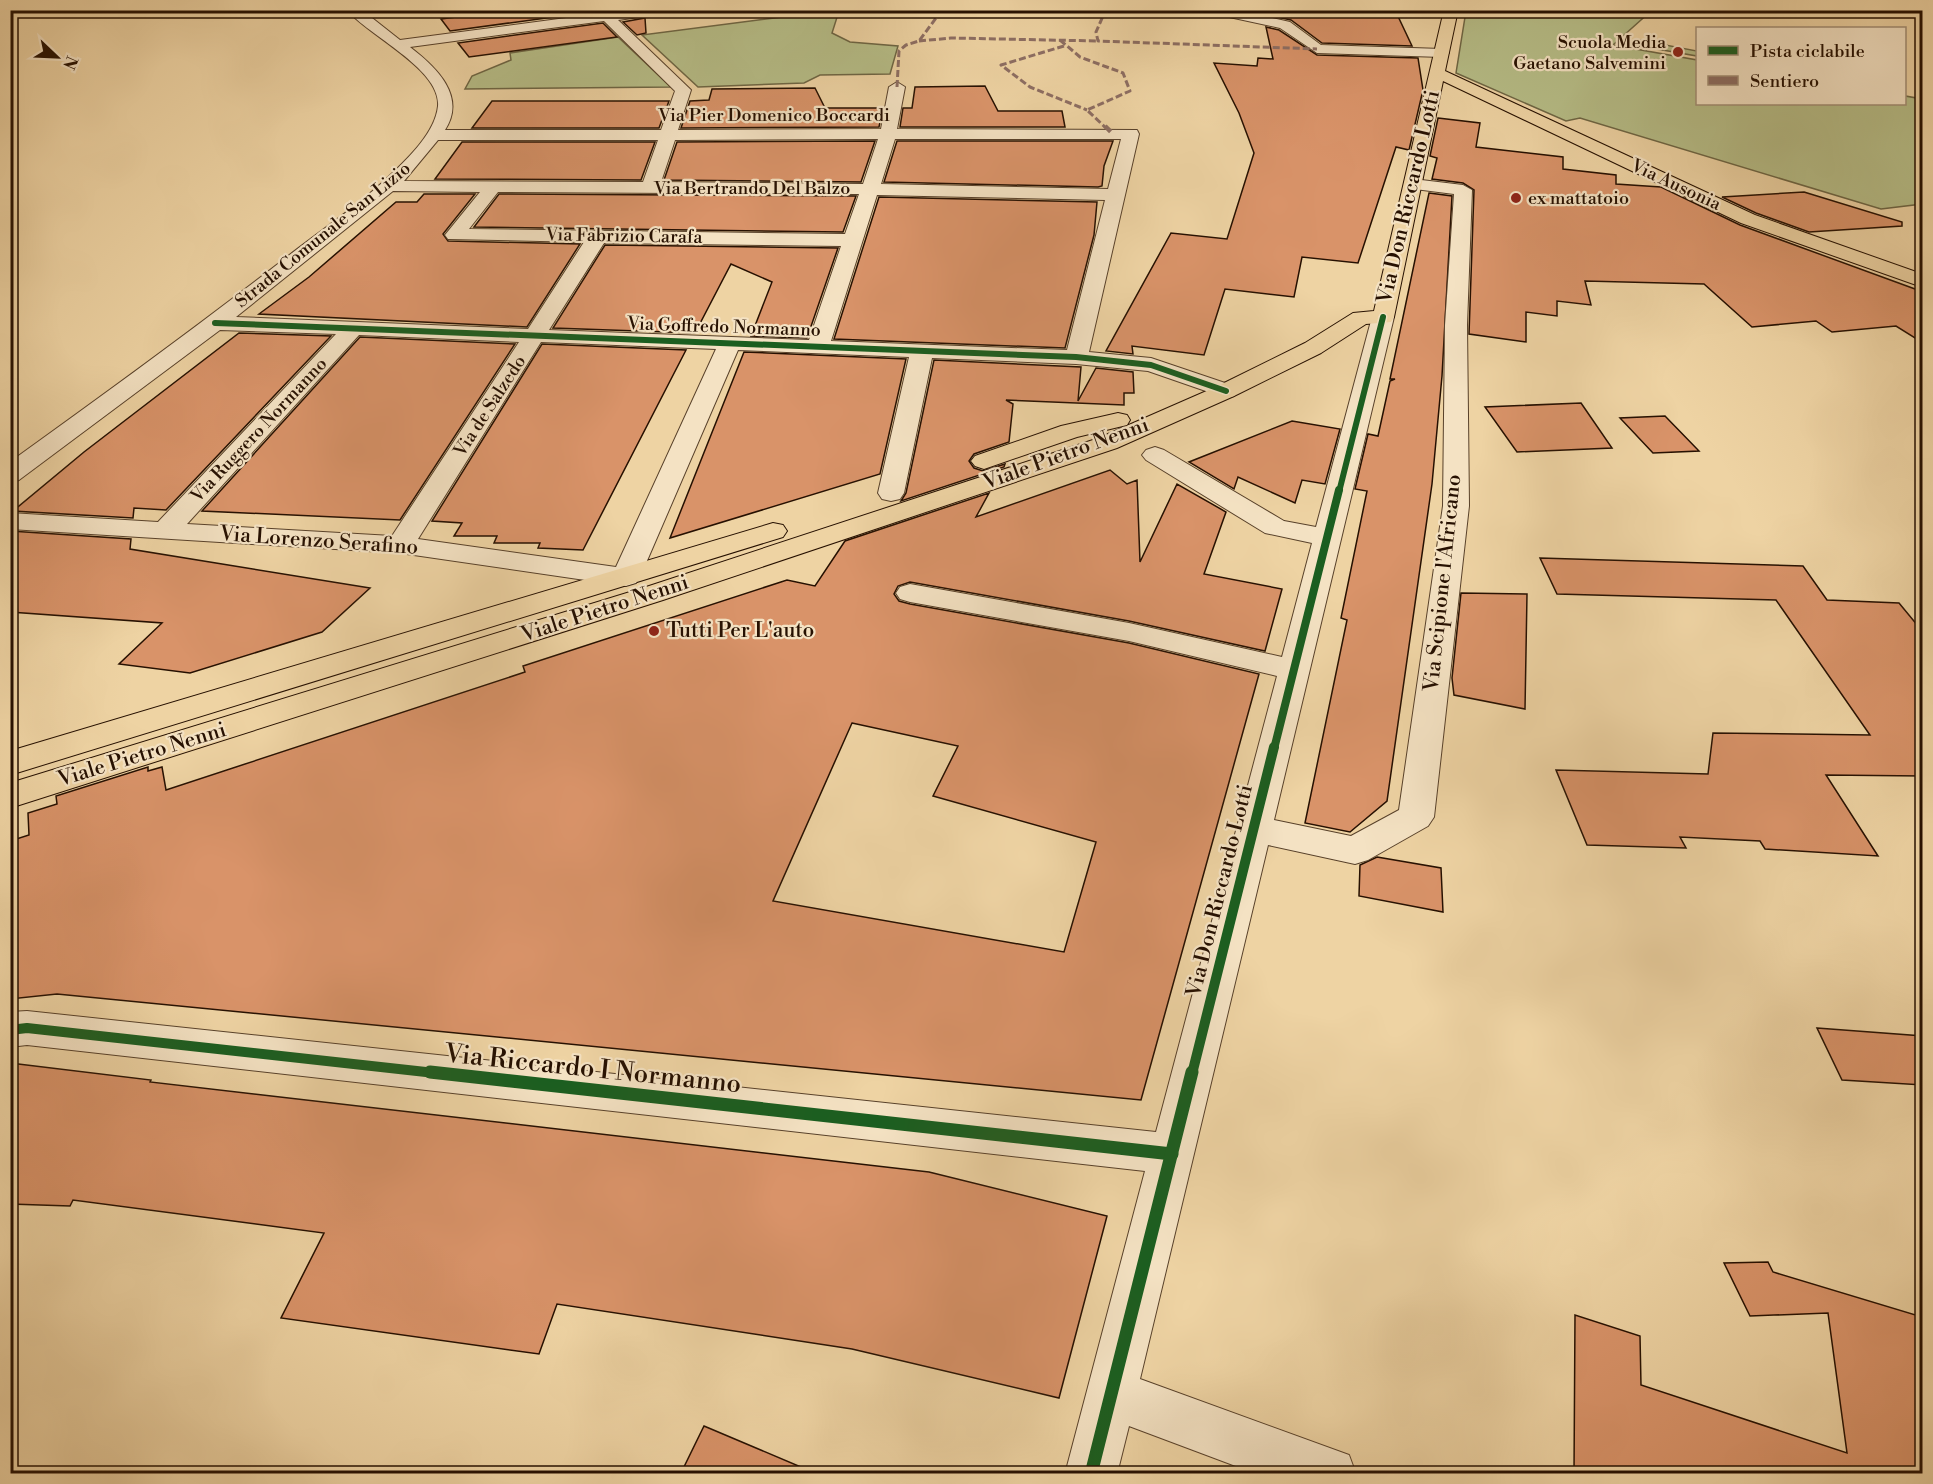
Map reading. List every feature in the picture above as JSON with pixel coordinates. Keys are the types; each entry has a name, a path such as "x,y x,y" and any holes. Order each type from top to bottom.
{"main road":[{"name":"Via Don Riccardo Lotti","path":"1383,316 1451,10"},
{"name":"Via Ausonia","path":"1437,73 1748,219 1922,280"},
{"name":"Viale Pietro Nenni","path":"10,796 653,594 1108,443 1226,391 1313,348 1361,318 1383,316"},
{"name":"Viale Pietro Nenni","path":"10,763 626,577 891,493 1070,431 1193,404"}],"street":[{"name":"Strada Comunale San Lizio","path":"10,475 215,323 389,186 414,162 434,135 446,117 447,98 442,84 430,70 353,10"},
{"path":"396,45 660,10"},
{"path":"1263,10 1317,49 1442,53"},
{"path":"1903,10 1923,14"},
{"path":"1226,12 1285,25"},
{"path":"607,17 683,90 650,188"},
{"path":"818,347 888,134 897,87"},
{"name":"Via Pier Domenico Boccardi","path":"434,135 1131,134 1116,195"},
{"name":"Via Scipione l'Africano","path":"1254,829 1354,850 1416,816 1455,506 1456,325 1463,190 1413,184"},
{"name":"Via Bertrando Del Balzo","path":"389,186 870,189 1116,195"},
{"name":"Via Fabrizio Carafa","path":"493,187 455,235 853,240"},
{"path":"1076,357 1116,195"},
{"name":"Via de Salzedo","path":"400,545 598,236"},
{"name":"Via Don Riccardo Lotti","path":"1091,1473 1383,316"},
{"name":"Via Goffredo Normanno","path":"215,323 1076,357 1151,365 1226,391"},
{"name":"Via Ruggero Normanno","path":"165,531 354,328"},
{"path":"626,577 730,343"},
{"path":"891,493 922,351"},
{"path":"1155,455 1275,527 1327,538"},
{"name":"Via Lorenzo Serafino","path":"10,521 400,545 626,577"},
{"path":"910,593 1129,632 1293,670"},
{"name":"Via Riccardo I Normanno","path":"10,1030 27,1028 1172,1154"},
{"path":"1112,1394 1330,1473"}],"green space":[{"path":"781,11 839,11 832,33 850,42 898,46 890,74 820,75 804,83 698,87 642,35 782,17"},
{"path":"1466,11 1651,11 1613,45 1696,60 1696,105 1906,105 1906,96 1922,99 1922,204 1881,209 1580,118 1566,121 1456,73"},
{"path":"618,37 671,87 465,89 472,76 511,60 510,53"},
{"path":"1639,40 1696,51 1696,56 1634,45"}],"building":[{"path":"510,10 605,10 450,31 441,19"},
{"path":"1262,10 1395,10 1412,46 1322,43 1291,20 1263,14"},
{"path":"645,18 646,33 637,35 623,22"},
{"path":"603,23 617,37 469,57 458,43"},
{"path":"1266,27 1279,30 1317,55 1418,58 1423,90 1409,150 1396,147 1358,263 1302,257 1294,297 1225,289 1204,355 1132,346 1133,354 1106,351 1171,233 1227,239 1254,153 1239,113 1214,63 1257,66 1258,58 1273,59"},
{"path":"985,86 998,111 1062,111 1065,127 900,127 903,108 912,108 915,87"},
{"path":"815,88 825,108 883,108 879,127 681,128 690,101 709,100 712,89"},
{"path":"492,101 669,101 659,128 472,128"},
{"path":"1438,118 1480,123 1476,147 1563,157 1563,169 1616,175 1616,184 1661,187 1740,225 1915,289 1923,294 1923,343 1896,326 1832,332 1816,321 1752,327 1704,284 1585,281 1591,305 1557,301 1557,316 1526,312 1526,342 1469,334 1474,190 1463,183 1432,179 1437,158 1430,156"},
{"path":"875,141 861,182 664,180 677,142"},
{"path":"897,141 1113,141 1104,166 1102,186 1098,187 884,182"},
{"path":"462,142 655,142 641,180 435,179"},
{"path":"1804,192 1902,222 1902,226 1809,232 1756,213 1722,197"},
{"path":"1429,193 1452,196 1442,376 1432,484 1387,801 1350,832 1305,823 1347,620 1341,618 1367,491 1355,489 1368,434 1378,436 1390,381 1395,379 1390,379"},
{"path":"424,194 475,194 443,234 448,241 580,244 527,327 259,314 309,277 396,202 417,202"},
{"path":"499,194 856,196 843,232 474,227"},
{"path":"879,197 1097,202 1094,235 1065,348 834,339"},
{"path":"605,245 838,248 807,338 751,336 772,282 731,264 695,333 553,328"},
{"path":"239,333 331,336 166,510 134,508 133,518 13,511 84,452"},
{"path":"360,337 515,344 400,520 202,511"},
{"path":"542,344 686,350 583,550 538,548 540,543 494,543 497,536 454,536 462,523 432,521"},
{"path":"744,352 906,359 880,474 670,538"},
{"path":"934,360 1081,367 1078,401 1096,368 1133,372 1134,393 1124,393 1124,405 1006,400 1013,404 1009,442 974,454 969,461 974,468 983,471 1005,464 1004,467 901,501 906,493"},
{"path":"1581,403 1612,448 1517,452 1485,407"},
{"path":"1665,416 1699,451 1653,453 1620,418"},
{"path":"1292,421 1340,429 1325,484 1302,480 1295,503 1238,477 1234,489 1189,462"},
{"path":"1110,470 1127,484 1137,480 1140,562 1177,484 1226,512 1204,574 1282,589 1265,651 1129,621 910,582 898,586 894,594 899,601 910,604 1129,643 1259,674 1141,1100 57,994 10,999 10,841 29,835 28,813 57,804 56,796 148,767 148,771 162,767 166,790 525,672 523,666 787,580 815,586 845,541 989,493 976,517","holes":["852,723 958,746 933,796 1096,842 1064,952 773,901"]},
{"path":"10,531 131,539 130,549 370,588 322,632 190,673 119,664 162,623 10,612"},
{"path":"1540,558 1803,566 1827,600 1899,603 1923,632 1923,776 1826,775 1878,856 1765,849 1760,841 1680,837 1686,848 1587,845 1556,770 1708,774 1713,733 1870,735 1776,600 1557,594"},
{"path":"1461,593 1527,594 1525,709 1454,695 1452,678"},
{"path":"1377,857 1441,868 1443,912 1359,896 1360,865"},
{"path":"1817,1028 1923,1036 1923,1085 1842,1080"},
{"path":"10,1063 151,1080 150,1082 929,1172 1107,1216 1059,1398 852,1349 557,1304 539,1354 281,1318 324,1233 73,1200 70,1206 10,1204"},
{"path":"1768,1262 1773,1272 1919,1316 1923,1336 1923,1473 1574,1473 1575,1315 1640,1336 1641,1385 1847,1453 1828,1313 1750,1316 1724,1263"},
{"path":"704,1426 815,1473 681,1473"}],"marked path":[{"path":"924,10 919,16 1103,16 1126,13"},
{"path":"1097,10 1103,16 1096,32 1098,41 1317,49"},
{"path":"1120,10 1126,13 1225,12"},
{"path":"897,87 899,51 906,45 919,41 939,14"},
{"path":"919,41 951,38 1098,41"},
{"path":"1060,40 1072,53 1123,73 1130,91 1087,110 1113,134"},
{"path":"1064,46 1001,65 1019,81 1030,87 1087,110"}],"cycle path":[{"path":"1091,1474 1383,317"},
{"path":"215,323 1076,357 1151,365 1226,391"},
{"path":"10,1030 27,1028 1172,1154"}],"place":[{"name":"Scuola Media Gaetano Salvemini","path":"1678,52"},
{"name":"ex mattatoio","path":"1516,198"},
{"name":"Tutti Per L'auto","path":"654,631"}]}
